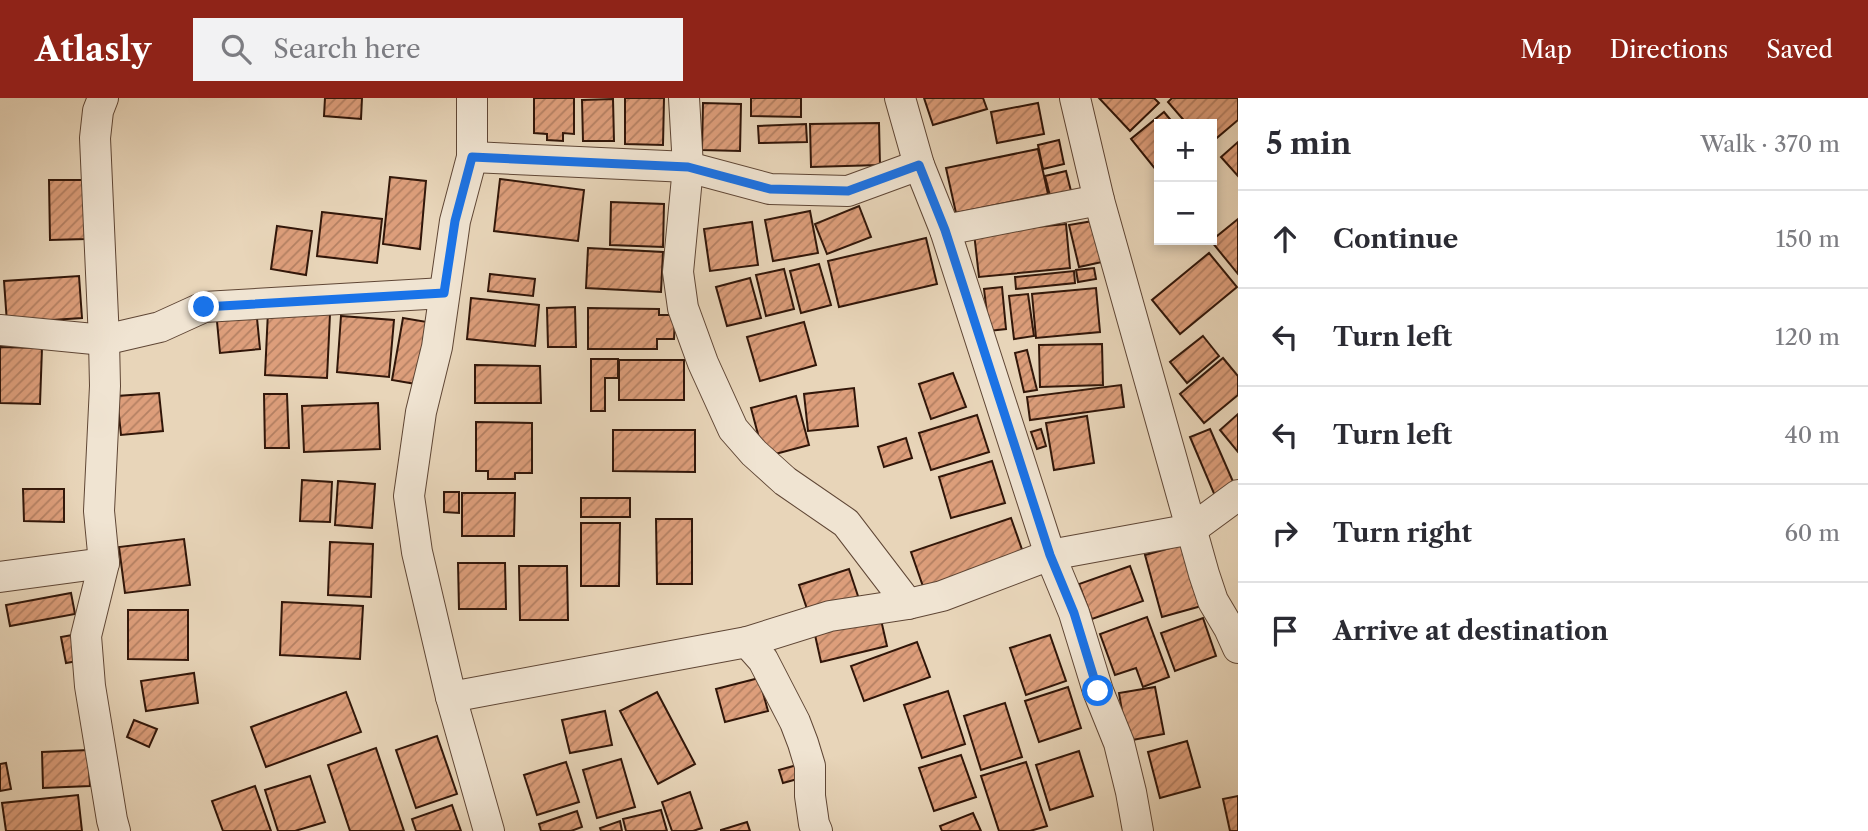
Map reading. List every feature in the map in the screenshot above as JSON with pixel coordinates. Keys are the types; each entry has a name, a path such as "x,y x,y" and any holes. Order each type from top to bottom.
{"street":[{"path":"103,98 98,111 95,138 105,386 99,511 104,563 86,635 90,686 116,831"},
{"path":"472,98 472,157 455,221 437,346 421,412 409,496 417,552 451,697 489,831"},
{"path":"684,98 688,167 678,272 683,307 703,363 733,429 754,453 785,481 846,523 908,604"},
{"path":"901,98 919,165 945,230 1050,555 1074,613 1098,691 1119,743 1138,831"},
{"path":"1075,98 1099,200 1213,601 1238,648"},
{"path":"472,157 688,167 770,189 848,191 919,165"},
{"path":"945,230 1099,200"},
{"path":"0,330 104,341 160,327 204,307 444,293"},
{"path":"451,697 747,642 830,616 942,596 1050,555 1192,529 1238,495"},
{"path":"0,577 104,563"},
{"path":"747,642 763,660 799,733 810,766 810,796 817,831"}],"building":[{"path":"325,98 362,98 361,119 324,116"},
{"path":"534,98 574,98 574,134 563,133 563,141 547,140 547,134 534,133"},
{"path":"625,98 664,98 663,145 625,144"},
{"path":"751,98 801,98 801,117 751,116"},
{"path":"924,98 983,98 987,109 933,125"},
{"path":"1099,98 1154,98 1159,103 1130,131"},
{"path":"1172,98 1238,98 1238,120 1217,138 1217,119 1183,119 1168,102"},
{"path":"613,99 614,141 583,141 582,100"},
{"path":"703,103 741,104 740,151 702,150"},
{"path":"1038,103 1044,134 997,143 991,112"},
{"path":"1164,112 1170,119 1155,119"},
{"path":"1154,120 1154,168 1131,139"},
{"path":"879,123 880,165 811,167 810,124"},
{"path":"806,124 807,142 759,143 758,126"},
{"path":"1059,140 1064,164 1043,169 1038,145"},
{"path":"1238,142 1238,176 1221,157"},
{"path":"1038,149 1048,194 956,213 946,168"},
{"path":"1066,171 1072,195 1051,200 1045,176"},
{"path":"390,177 426,181 420,249 383,244"},
{"path":"500,179 584,190 578,241 494,231"},
{"path":"49,180 85,180 86,239 50,240"},
{"path":"611,202 664,204 663,247 610,245"},
{"path":"859,206 871,237 827,254 815,224"},
{"path":"810,211 818,253 773,261 765,220"},
{"path":"322,212 382,219 377,263 317,256"},
{"path":"1238,219 1238,274 1214,245 1217,245 1217,236"},
{"path":"1093,221 1102,262 1079,267 1069,225"},
{"path":"752,222 758,265 710,271 704,229"},
{"path":"1066,224 1070,268 979,277 974,233"},
{"path":"277,226 312,231 306,275 271,269"},
{"path":"926,238 937,284 839,307 828,261"},
{"path":"588,248 663,252 661,292 586,288"},
{"path":"1209,253 1237,287 1180,334 1152,300"},
{"path":"819,264 831,305 801,313 790,271"},
{"path":"1094,268 1096,279 1078,282 1076,270"},
{"path":"784,269 794,309 766,316 756,275"},
{"path":"1074,271 1075,283 1016,289 1015,277"},
{"path":"490,274 535,279 533,296 488,291"},
{"path":"79,276 82,318 7,323 4,281"},
{"path":"750,278 761,318 727,326 716,287"},
{"path":"1002,287 1006,329 989,331 984,289"},
{"path":"1096,288 1100,332 1036,338 1032,294"},
{"path":"1028,294 1034,336 1014,339 1009,296"},
{"path":"471,298 539,305 535,346 467,339"},
{"path":"575,307 576,347 548,347 547,308"},
{"path":"256,308 260,349 220,353 216,311"},
{"path":"588,308 659,309 659,315 675,315 674,339 657,339 657,349 588,349"},
{"path":"268,311 330,314 327,378 265,375"},
{"path":"341,316 394,320 389,377 337,372"},
{"path":"403,318 427,322 416,384 392,380"},
{"path":"804,322 816,365 760,381 747,337"},
{"path":"1203,336 1219,356 1187,383 1170,362"},
{"path":"1102,344 1103,385 1040,387 1039,345"},
{"path":"0,347 42,348 40,404 0,403"},
{"path":"1027,350 1037,390 1024,392 1015,353"},
{"path":"1223,358 1238,376 1238,395 1204,423 1180,394"},
{"path":"591,359 618,359 618,378 605,378 605,411 591,411"},
{"path":"619,360 684,360 684,400 619,400"},
{"path":"475,365 540,366 541,403 475,403"},
{"path":"953,373 966,407 931,419 919,384"},
{"path":"1121,385 1124,407 1030,420 1027,397"},
{"path":"854,388 858,426 808,431 804,394"},
{"path":"159,393 163,431 121,435 117,396"},
{"path":"264,394 287,394 289,448 265,448"},
{"path":"796,396 809,445 764,457 751,408"},
{"path":"378,403 380,449 304,452 302,406"},
{"path":"1238,414 1238,452 1220,430"},
{"path":"977,415 989,452 931,470 919,433"},
{"path":"1087,416 1094,463 1054,470 1046,423"},
{"path":"476,422 532,423 532,473 515,473 515,479 488,479 488,471 476,471"},
{"path":"1041,429 1046,446 1037,449 1031,432"},
{"path":"1210,429 1238,493 1218,503 1190,437"},
{"path":"613,430 695,430 695,472 613,471"},
{"path":"906,438 912,458 884,467 878,447"},
{"path":"992,461 1005,503 951,518 939,477"},
{"path":"302,480 332,482 330,522 300,521"},
{"path":"338,481 375,484 372,528 335,525"},
{"path":"23,489 64,489 64,522 24,521"},
{"path":"444,492 459,492 459,513 444,512"},
{"path":"462,493 515,493 514,536 462,536"},
{"path":"581,498 630,498 630,517 581,517"},
{"path":"1011,518 1026,561 926,595 911,552"},
{"path":"656,519 692,519 692,584 657,584"},
{"path":"581,523 620,523 619,586 581,586"},
{"path":"184,539 190,585 125,593 119,547"},
{"path":"330,542 373,544 371,597 328,595"},
{"path":"1188,543 1205,605 1162,617 1145,555"},
{"path":"458,563 505,563 506,609 459,609"},
{"path":"519,566 567,566 568,620 520,620"},
{"path":"1130,566 1143,601 1092,619 1079,584"},
{"path":"849,569 860,602 810,618 799,585"},
{"path":"71,593 75,614 10,626 6,605"},
{"path":"282,602 363,606 360,659 280,655"},
{"path":"128,610 188,610 188,660 128,659"},
{"path":"879,611 887,646 821,662 813,626"},
{"path":"1147,617 1169,677 1143,687 1136,668 1115,675 1100,634"},
{"path":"1203,618 1216,656 1175,671 1161,633"},
{"path":"78,634 83,660 66,663 61,637"},
{"path":"1050,635 1066,681 1026,695 1010,648"},
{"path":"917,642 930,677 864,701 851,666"},
{"path":"194,673 198,703 146,711 141,681"},
{"path":"759,678 768,711 725,722 716,689"},
{"path":"1068,687 1081,728 1039,742 1025,701"},
{"path":"1155,687 1164,734 1127,741 1119,693"},
{"path":"948,691 965,744 922,758 904,705"},
{"path":"346,692 361,732 266,767 251,727"},
{"path":"657,692 695,764 658,784 620,711"},
{"path":"1005,703 1022,757 981,770 964,716"},
{"path":"605,711 612,745 570,753 562,720"},
{"path":"134,720 157,729 149,747 127,737"},
{"path":"437,736 457,794 416,808 396,750"},
{"path":"1187,741 1200,787 1160,798 1148,752"},
{"path":"376,748 404,831 350,831 328,765"},
{"path":"88,750 90,786 43,788 42,752"},
{"path":"1079,751 1093,796 1050,810 1036,765"},
{"path":"961,755 976,797 934,811 919,768"},
{"path":"621,759 635,807 597,818 583,770"},
{"path":"566,762 579,802 537,815 524,775"},
{"path":"1026,762 1047,826 1030,831 999,831 981,776"},
{"path":"6,763 11,789 0,791 0,764"},
{"path":"797,765 801,778 783,783 779,770"},
{"path":"310,776 325,822 295,831 278,831 265,790"},
{"path":"255,786 271,831 223,831 212,801"},
{"path":"690,792 702,828 672,831 662,802"},
{"path":"78,795 82,831 6,831 2,803"},
{"path":"1238,796 1238,831 1230,831 1223,799"},
{"path":"452,805 461,831 416,831 412,819"},
{"path":"661,810 667,831 626,831 623,819"},
{"path":"577,811 582,827 571,831 541,831 539,824"},
{"path":"973,813 981,831 942,831 940,826"},
{"path":"620,821 622,831 601,831 600,828"},
{"path":"747,822 750,831 721,831 721,830"}],"route":[{"path":"204,307 444,293 455,221 472,157 688,167 770,189 848,191 919,165 945,230 1050,555 1074,613 1098,691"}]}
